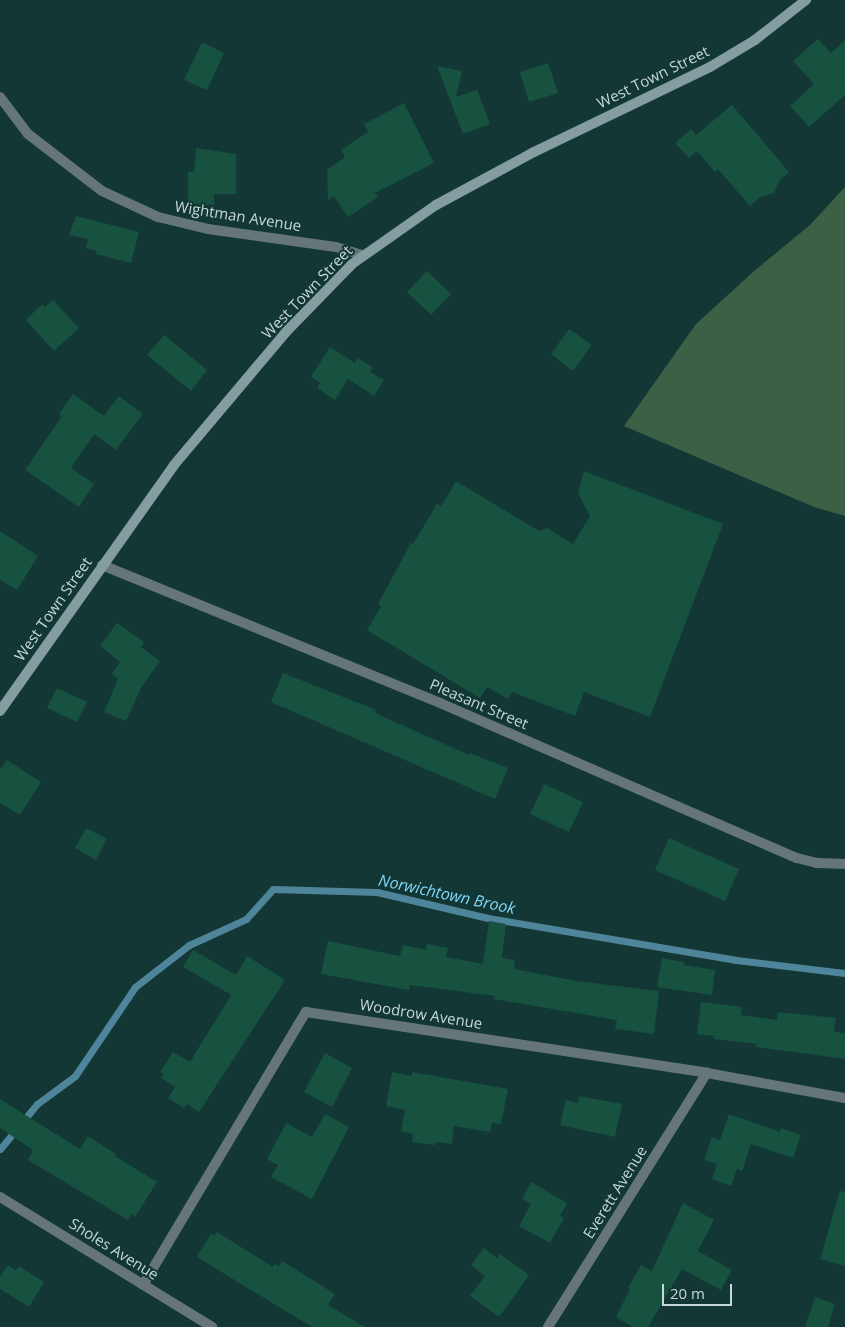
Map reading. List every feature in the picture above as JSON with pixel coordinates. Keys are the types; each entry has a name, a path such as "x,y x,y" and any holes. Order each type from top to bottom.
{"main road":[{"name":"West Town Street","path":"0,711 174,465 226,402 319,297 363,255 414,218 475,183 727,57 773,27 806,0"}],"street":[{"name":"Wightman Avenue","path":"0,97 28,134 102,191 158,217 208,229 336,247 363,255"},
{"name":"Pleasant Street","path":"102,565 440,703 797,858 817,863 845,864"},
{"name":"Woodrow Avenue","path":"143,1285 306,1012 708,1073 845,1098"},
{"name":"Everett Avenue","path":"548,1327 708,1073"},
{"name":"Sholes Avenue","path":"0,1197 212,1327"}],"green space":[{"path":"845,187 845,516 814,507 624,426 696,324 753,272 810,225"}],"building":[{"path":"818,39 831,53 845,40 845,95 809,127 790,106 814,84 793,61"},
{"path":"202,42 224,53 207,90 184,80"},
{"path":"548,63 558,93 529,102 520,72"},
{"path":"437,66 462,71 456,97 477,90 490,124 463,134"},
{"path":"404,103 434,163 375,193 378,197 348,217 334,196 328,200 327,170 345,157 341,150 368,132 364,124"},
{"path":"732,105 789,172 780,180 774,193 759,198 750,206 718,169 715,172 697,151 689,158 675,143 691,129 696,135"},
{"path":"196,148 236,154 236,194 214,194 214,205 188,204 188,172 194,172"},
{"path":"76,216 139,232 131,263 96,254 97,251 86,248 88,239 69,235"},
{"path":"427,271 451,294 431,315 407,292"},
{"path":"53,300 79,328 54,351 26,320 42,304 45,307"},
{"path":"569,329 592,345 573,371 551,354"},
{"path":"164,335 207,370 191,391 147,355"},
{"path":"330,347 355,363 358,358 373,368 370,372 384,380 374,396 348,379 335,400 317,388 320,383 311,377"},
{"path":"73,394 104,416 119,396 143,414 116,450 94,434 71,468 94,484 79,507 25,470 62,416 59,414"},
{"path":"584,471 723,524 650,717 584,692 575,716 512,692 508,699 487,687 480,698 367,630 381,606 378,604 411,543 413,544 437,504 441,506 456,481 539,531 547,528 573,544 590,516 578,493"},
{"path":"0,531 38,556 17,590 0,580"},
{"path":"117,623 144,642 141,647 160,661 141,688 126,721 104,712 118,679 112,674 120,662 100,646"},
{"path":"283,673 376,710 375,713 469,755 470,753 508,768 495,799 271,702"},
{"path":"57,688 87,702 77,722 47,708"},
{"path":"7,760 41,782 20,815 0,803 0,770"},
{"path":"544,784 583,802 569,832 530,814"},
{"path":"86,828 107,839 96,860 75,848"},
{"path":"669,838 739,869 725,901 655,870"},
{"path":"489,921 506,924 502,958 515,960 514,969 576,981 659,991 654,1034 615,1029 617,1020 494,999 495,996 410,985 409,990 321,974 328,941 400,956 403,945 426,950 427,944 448,948 446,957 483,964"},
{"path":"193,950 236,975 247,956 285,980 199,1112 187,1104 184,1108 168,1098 175,1087 161,1078 164,1074 160,1072 173,1052 190,1062 231,995 183,967"},
{"path":"662,958 684,962 684,965 715,970 712,995 657,987"},
{"path":"701,1002 742,1007 741,1015 777,1020 778,1012 836,1018 834,1032 845,1033 845,1059 756,1047 757,1044 714,1039 714,1036 697,1034"},
{"path":"325,1053 352,1068 332,1107 304,1092"},
{"path":"392,1072 412,1076 412,1072 508,1089 501,1124 492,1123 490,1132 454,1126 452,1144 436,1142 435,1145 412,1142 413,1134 401,1131 405,1110 386,1106"},
{"path":"579,1096 622,1104 615,1137 560,1125 566,1100 578,1103"},
{"path":"0,1099 80,1149 88,1136 116,1154 115,1156 157,1182 135,1217 132,1214 128,1220 28,1160 33,1150 0,1128"},
{"path":"325,1114 349,1127 312,1199 271,1177 278,1165 267,1159 286,1123 312,1137"},
{"path":"729,1114 780,1132 781,1128 801,1135 793,1158 751,1144 742,1171 737,1169 731,1186 712,1179 717,1164 704,1160 712,1137 720,1140"},
{"path":"531,1182 567,1203 560,1216 564,1218 550,1243 519,1226 531,1204 522,1199"},
{"path":"840,1191 845,1192 845,1266 820,1259"},
{"path":"683,1203 714,1220 698,1251 732,1270 721,1290 682,1269 648,1327 633,1327 616,1317 630,1289 628,1288 641,1265 652,1271"},
{"path":"217,1232 273,1267 274,1264 279,1266 282,1261 335,1294 328,1305 365,1327 312,1327 205,1262 197,1256 211,1234 214,1236"},
{"path":"484,1248 497,1258 500,1254 529,1275 499,1317 470,1296 485,1276 471,1265"},
{"path":"8,1265 16,1270 19,1266 44,1282 29,1307 0,1289 0,1277"},
{"path":"815,1297 835,1304 828,1327 805,1327"}],"waterway":[{"name":"Norwichtown Brook","path":"0,1149 37,1104 75,1076 135,987 189,945 246,919 273,889 377,892 488,918 736,960 845,973"}]}
